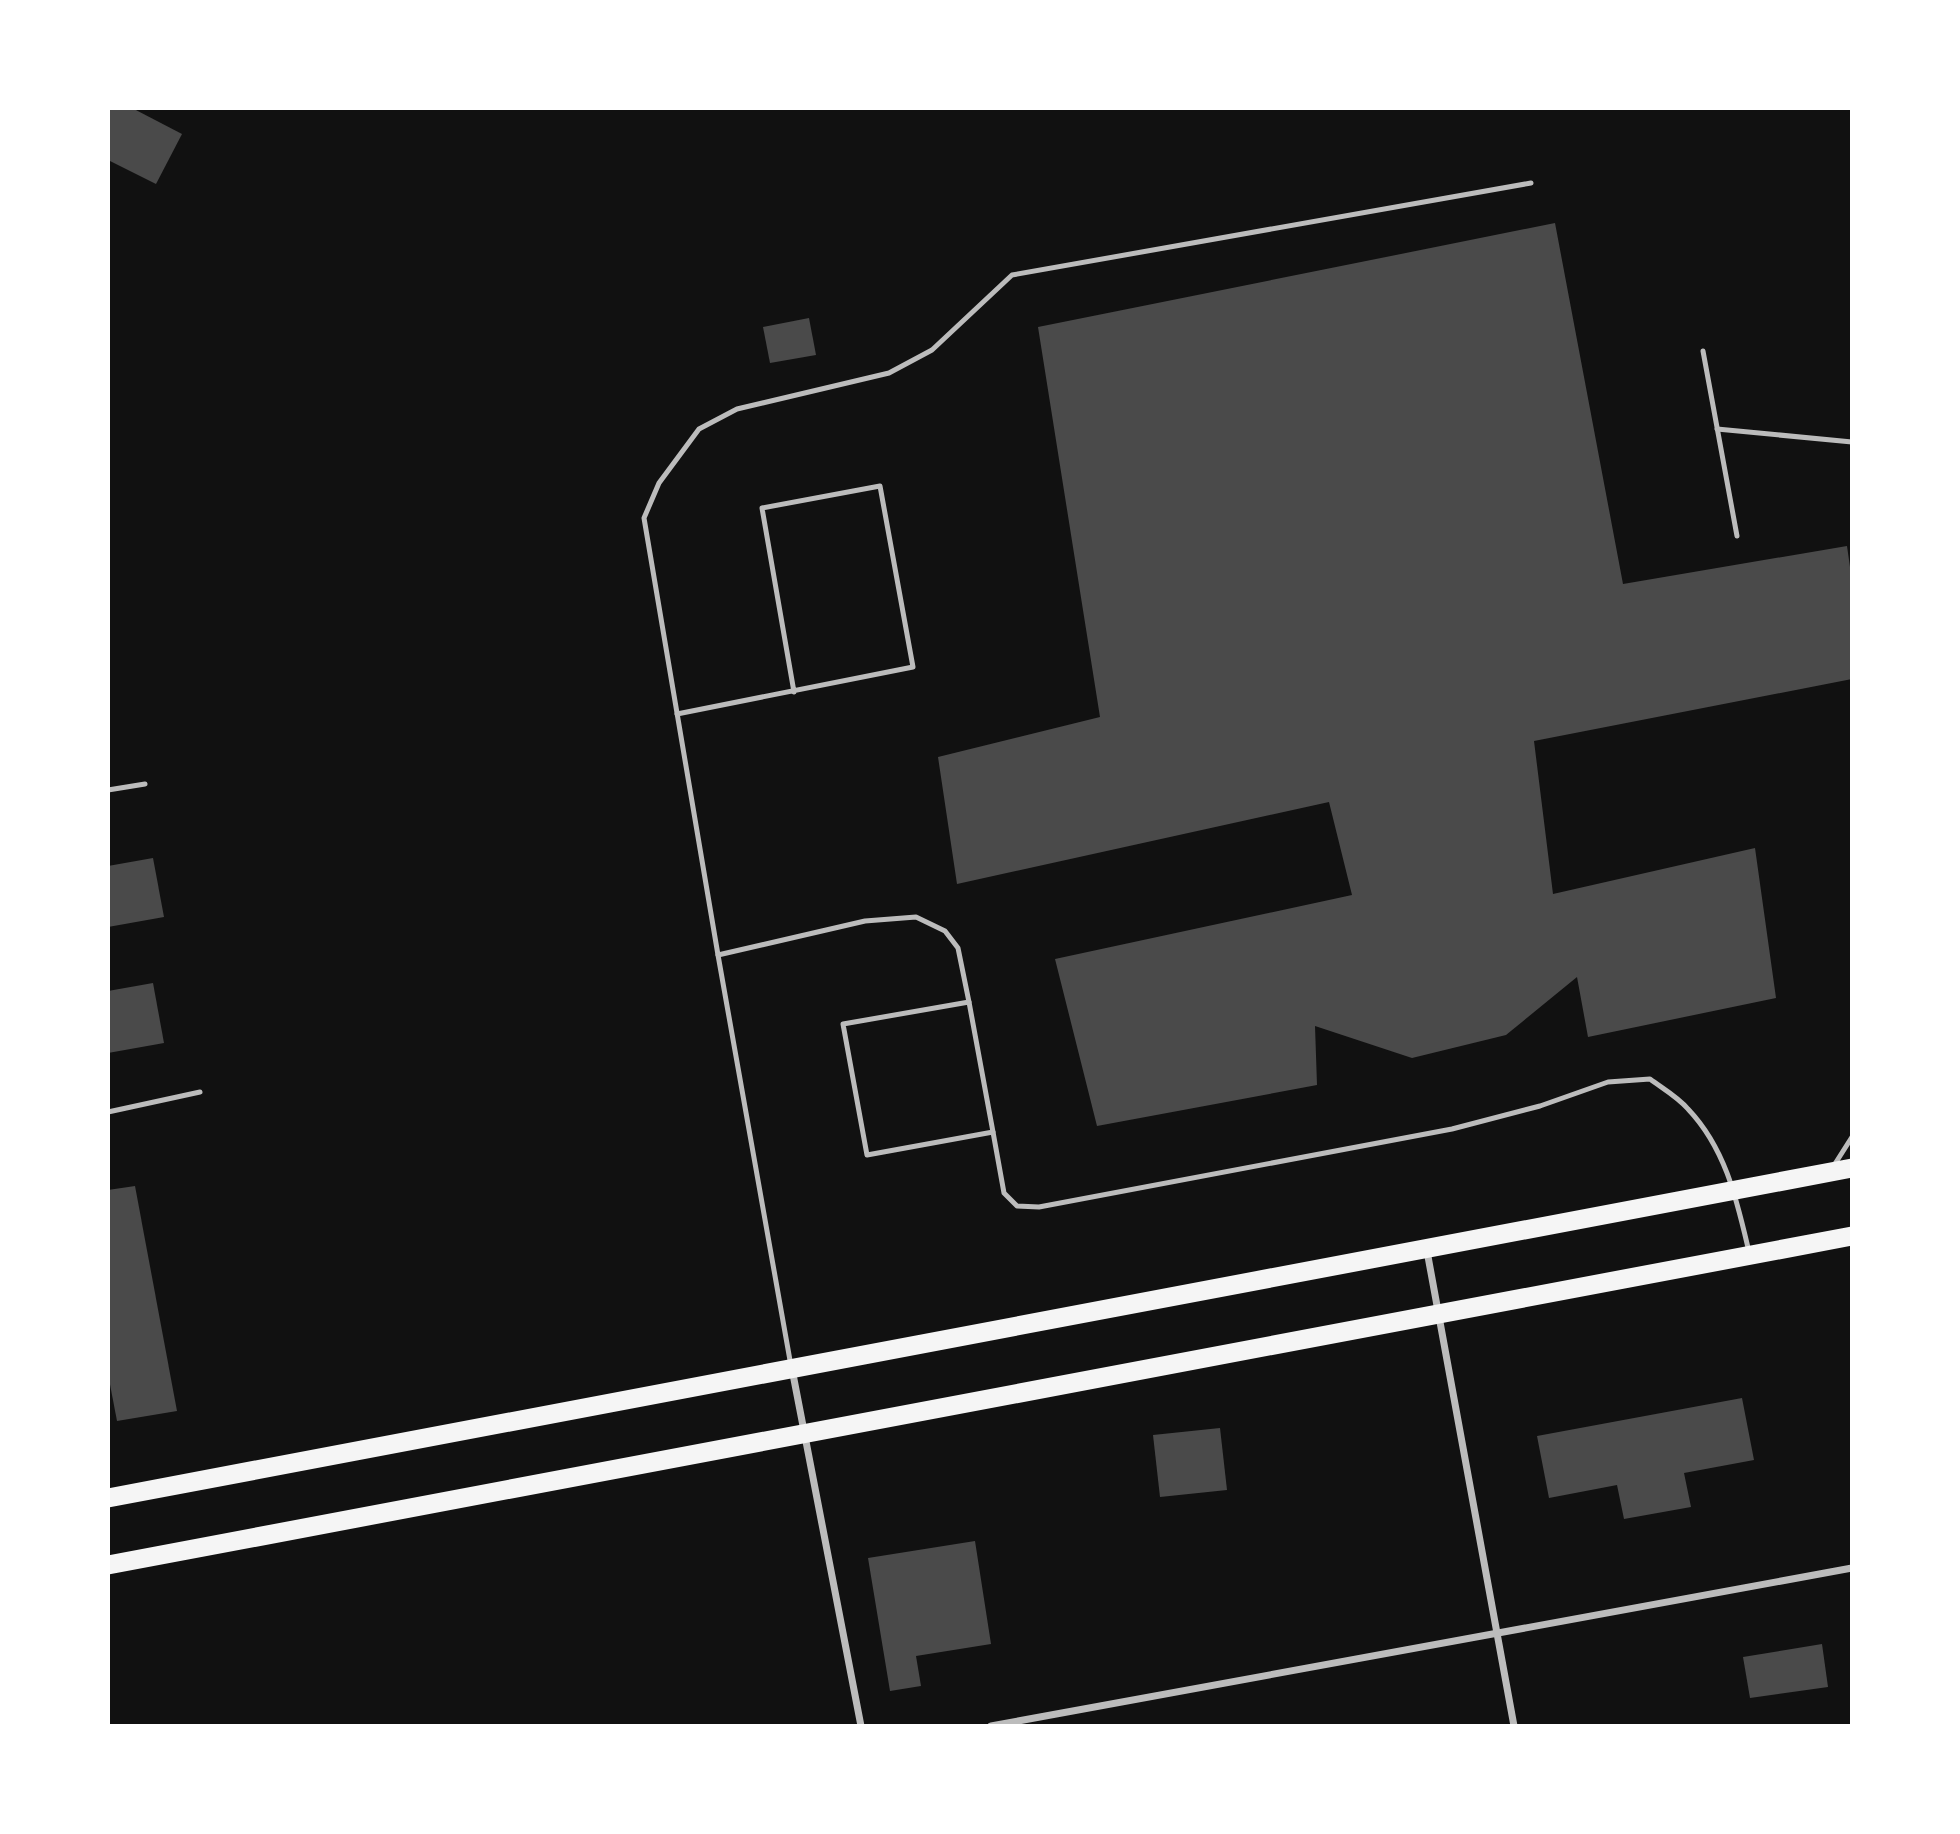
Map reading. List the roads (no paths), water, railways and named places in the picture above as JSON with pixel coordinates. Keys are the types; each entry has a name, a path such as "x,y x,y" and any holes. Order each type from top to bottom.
{"highway":[{"path":"108,1498 1852,1168"},
{"path":"108,1565 1852,1236"}],"street":[{"path":"1427,1248 1514,1726"},
{"path":"792,1369 861,1726"},
{"path":"991,1726 1852,1568"}],"lane":[{"path":"792,1369 644,518 659,483 699,429 737,409 889,373 932,350 1012,275 1531,183"},
{"path":"1703,351 1737,536"},
{"path":"1717,429 1852,442"},
{"path":"677,714 794,691 913,667 880,486 762,508 794,691"},
{"path":"108,790 145,784"},
{"path":"718,955 864,921 916,917 944,931 958,948 1004,1193 1017,1206 1039,1207 1452,1129 1540,1106 1608,1082 1650,1079 1688,1108 1714,1141 1735,1190 1749,1256"},
{"path":"969,1002 843,1024 864,1142 867,1155 993,1132"},
{"path":"108,1112 200,1092"},
{"path":"1830,1172 1852,1137"}]}
